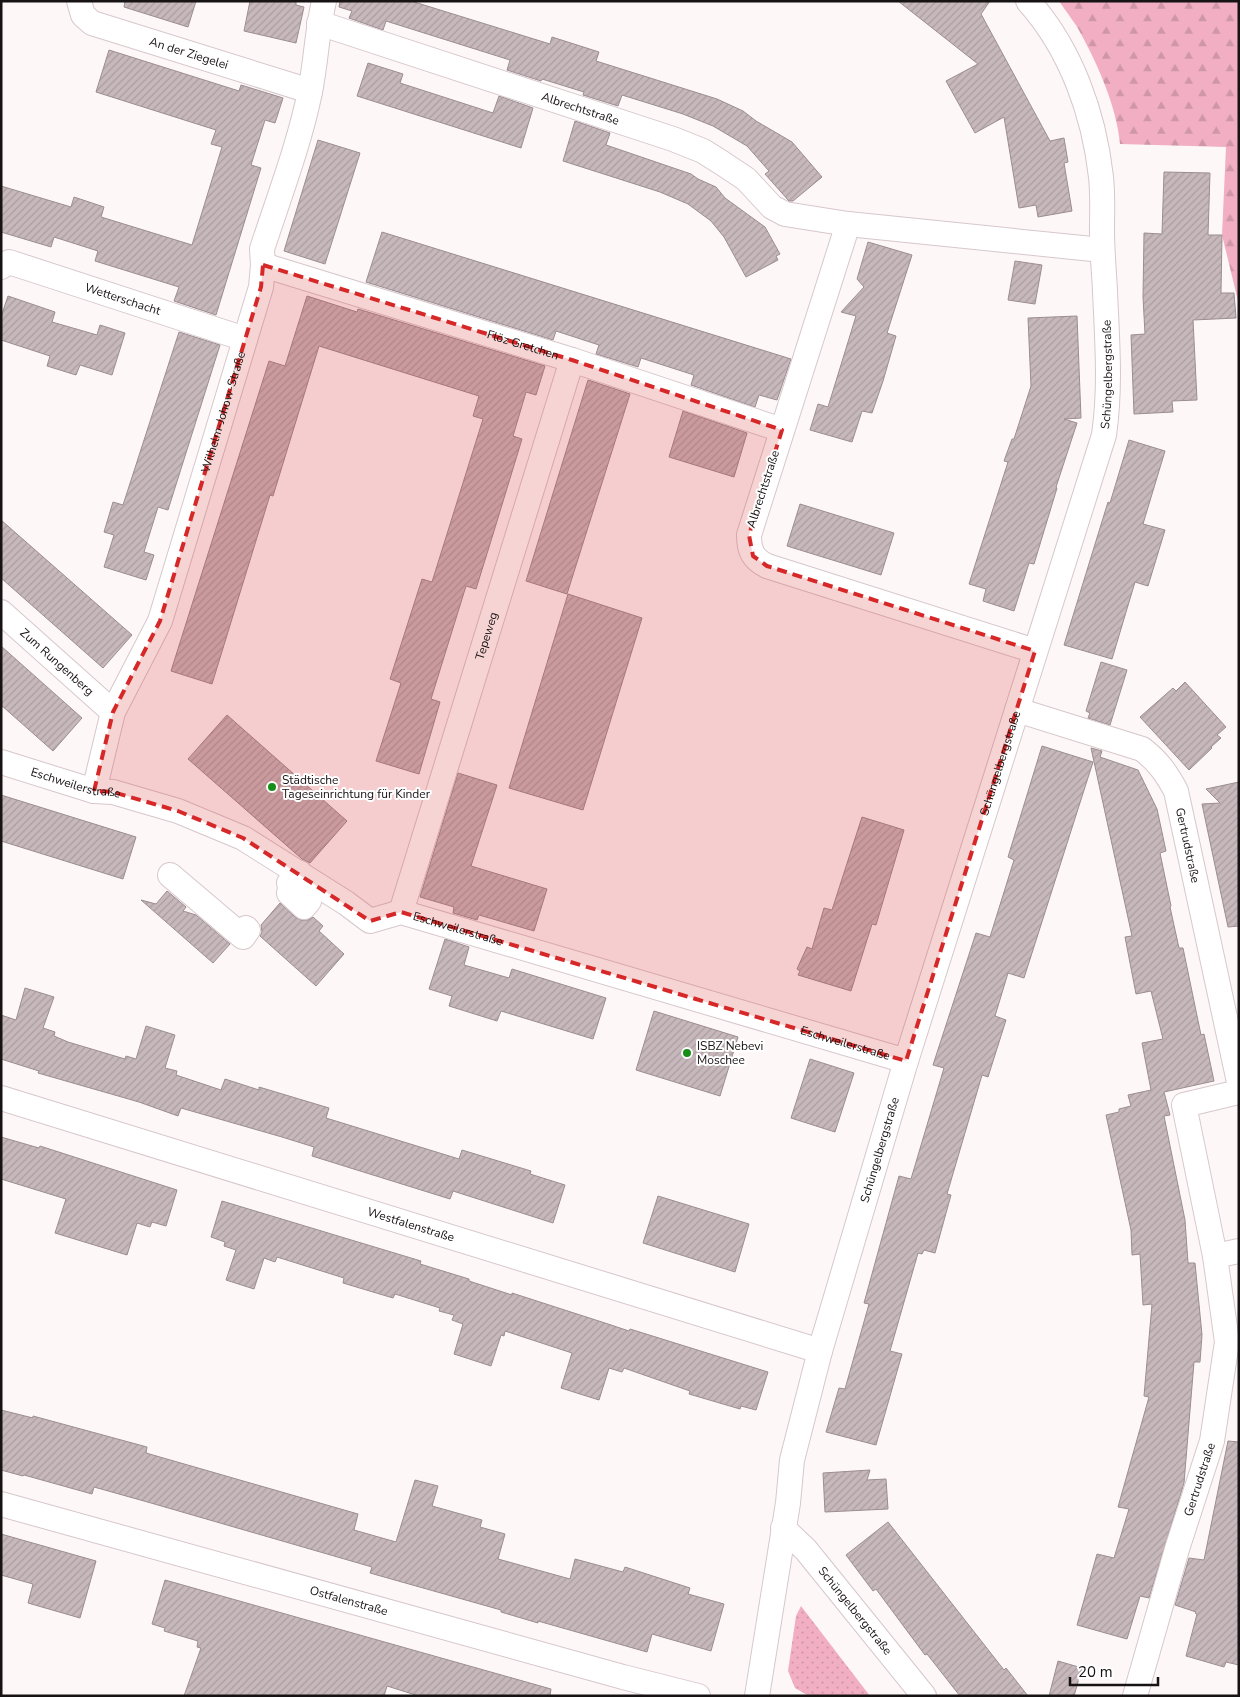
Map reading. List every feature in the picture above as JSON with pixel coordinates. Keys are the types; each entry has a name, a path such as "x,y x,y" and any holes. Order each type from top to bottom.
{"street":[{"name":"An der Ziegelei","path":"79,1 83,15 92,23 310,91"},
{"name":"Schüngelbergstraße","path":"757,1696 792,1460 820,1351 906,1061 1104,435 1108,394 1102,250 1102,179 1095,138 1063,49 1028,1"},
{"name":"Wilhelm-Johow-Straße","path":"104,791 113,712 160,620 261,287 262,249 301,129 310,91 322,12"},
{"name":"Albrechtstraße","path":"322,12 703,151 746,179 772,207 784,214 848,224 1102,250"},
{"name":"Albrechtstraße","path":"848,224 749,535 749,546 753,556 759,562 1035,651"},
{"name":"Wetterschacht","path":"1,267 9,262 13,263 245,338"},
{"name":"Flöz Gretchen","path":"263,265 572,360 782,430"},
{"name":"Tepeweg","path":"401,912 572,360"},
{"name":"Zum Rungenberg","path":"1,612 113,712"},
{"name":"Gertrudstraße","path":"1018,710 1142,749 1155,758 1167,774 1176,791 1239,1082"},
{"name":"Eschweilerstraße","path":"1,762 178,811 243,838 295,883 346,903 370,921 401,912 906,1061"},
{"path":"170,875 243,937 248,930 246,928"},
{"name":"Gertrudstraße","path":"1135,1696 1177,1550 1212,1440 1227,1342 1216,1256 1184,1105 1239,1092"},
{"name":"Westfalenstraße","path":"1,1098 820,1351"},
{"path":"1216,1256 1239,1251"},
{"name":"Ostfalenstraße","path":"1,1504 623,1677 698,1696"},
{"name":"Schüngelbergstraße","path":"783,1528 806,1550 924,1696"}],"highlighted area":[{"path":"263,265 572,360 782,430 749,535 753,556 767,566 1035,651 906,1061 401,912 370,921 243,838 178,811 113,792 94,791 113,712 160,621 261,287"}],"green space":[{"path":"1059,1 1239,1 1239,305 1222,235 1226,147 1120,144 1115,116 1100,73 1079,30"},
{"path":"801,1606 870,1696 809,1696 795,1688 788,1671 796,1616"}],"building":[{"path":"125,1 196,1 188,27 124,7"},
{"path":"250,1 296,1 296,5 304,7 296,43 244,31"},
{"path":"340,1 411,1 550,44 552,37 599,52 596,61 717,99 743,111 756,121 792,142 822,177 793,201 789,201 765,174 769,171 747,146 713,126 683,114 622,95 618,106 583,95 584,92 507,70 510,60 386,21 383,30 349,18 352,11 339,7"},
{"path":"898,1 990,1 981,14 1050,141 1064,138 1068,162 1064,163 1072,211 1038,217 1036,205 1019,208 1004,117 975,133 946,81 978,64"},
{"path":"109,50 239,91 241,85 283,98 275,123 265,120 251,165 261,168 216,315 174,301 179,287 95,261 98,251 54,237 51,247 1,232 1,186 71,207 74,197 104,207 101,217 192,245 222,147 211,144 216,130 96,92"},
{"path":"368,63 403,74 400,83 493,113 499,96 533,108 521,148 357,96"},
{"path":"575,121 610,133 606,145 691,174 716,187 725,198 765,227 780,254 776,256 778,260 746,277 724,237 711,221 688,204 660,192 563,161"},
{"path":"318,140 360,153 325,264 284,251"},
{"path":"1164,172 1210,173 1208,235 1222,235 1221,293 1234,293 1236,318 1193,320 1197,400 1172,401 1173,412 1134,414 1131,335 1145,334 1143,297 1144,233 1162,234"},
{"path":"382,232 791,359 777,400 759,395 755,407 691,385 694,375 641,358 638,367 596,354 599,345 556,331 553,340 366,282"},
{"path":"868,242 912,255 887,333 896,336 883,381 872,413 862,411 852,442 810,430 818,404 828,407 856,316 841,312 864,287 857,279"},
{"path":"1015,261 1042,265 1035,304 1008,300"},
{"path":"8,296 55,312 52,322 97,335 100,325 125,333 112,375 80,365 76,375 47,366 50,356 1,340 1,317"},
{"path":"307,296 357,312 358,309 545,366 536,395 526,392 513,436 522,439 494,531 476,589 466,586 431,699 440,702 419,774 376,761 401,683 390,679 422,579 432,582 483,419 473,416 479,396 319,346 273,496 270,495 212,684 171,671 269,361 285,366"},
{"path":"1077,316 1081,418 1064,419 1077,423 1034,564 1029,563 1014,611 983,601 986,589 969,584 1008,462 1004,461 1012,439 1014,439 1031,386 1028,318"},
{"path":"179,332 220,345 168,510 158,507 144,552 154,555 146,580 104,567 114,535 104,532 113,502 123,505"},
{"path":"588,380 630,394 567,594 526,581"},
{"path":"683,411 747,433 734,477 669,457"},
{"path":"1129,440 1165,451 1143,524 1165,530 1148,586 1135,582 1112,659 1064,645"},
{"path":"800,504 894,533 881,575 787,546"},
{"path":"1,520 132,635 103,668 1,578"},
{"path":"568,594 642,618 583,810 509,788"},
{"path":"1,646 82,718 53,751 1,705"},
{"path":"1101,662 1127,670 1110,725 1088,718 1090,713 1086,711"},
{"path":"1185,682 1226,727 1217,735 1221,738 1189,770 1140,717 1173,688 1176,691"},
{"path":"227,715 347,821 310,863 302,859 188,759"},
{"path":"1042,746 1093,762 1024,978 1008,973 995,1016 1006,1020 988,1077 982,1075 947,1194 951,1195 935,1253 924,1250 922,1254 918,1253 890,1351 902,1354 876,1445 826,1432 839,1388 845,1389 869,1304 864,1303 899,1176 911,1179 944,1068 933,1065 976,933 990,937 1014,860 1008,857"},
{"path":"1091,748 1102,751 1100,757 1138,770 1157,809 1166,851 1160,853 1170,907 1179,948 1183,948 1201,1035 1204,1034 1214,1081 1164,1092 1170,1115 1164,1116 1185,1220 1188,1263 1195,1263 1202,1335 1200,1362 1194,1362 1184,1483 1149,1598 1140,1596 1127,1639 1077,1625 1097,1554 1114,1558 1129,1509 1118,1507 1149,1397 1144,1396 1152,1304 1143,1305 1140,1254 1132,1255 1131,1230 1106,1115 1119,1112 1119,1109 1131,1106 1128,1095 1151,1090 1142,1043 1163,1039 1151,991 1136,994 1125,937 1132,936"},
{"path":"458,773 497,785 471,866 547,889 534,931 479,915 477,920 453,913 454,907 420,897"},
{"path":"1239,782 1239,926 1228,927 1202,804 1220,803 1206,789"},
{"path":"1,795 136,837 123,879 1,841"},
{"path":"862,817 904,830 876,925 872,924 851,991 798,975 800,971 797,969 807,947 812,949 824,908 832,910"},
{"path":"167,891 186,907 183,911 196,915 230,944 213,963 141,900 156,904"},
{"path":"280,903 301,920 308,920 313,917 323,926 319,931 344,954 316,986 260,936 262,932 261,925"},
{"path":"445,939 469,947 464,965 509,978 512,969 606,998 593,1039 501,1011 497,1021 449,1006 452,996 429,989"},
{"path":"25,988 54,997 43,1028 55,1032 54,1036 68,1042 125,1059 126,1056 136,1059 146,1026 175,1035 165,1068 177,1071 176,1075 221,1090 225,1079 259,1090 259,1087 329,1108 326,1118 459,1159 462,1150 531,1171 530,1174 565,1185 553,1223 453,1191 450,1199 312,1156 314,1147 282,1137 181,1108 178,1116 139,1102 38,1073 39,1071 1,1059 1,1015 16,1020"},
{"name":"ISBZ Nebevi Moschee","path":"654,1011 738,1037 720,1096 636,1070"},
{"path":"810,1059 854,1073 835,1132 791,1118"},
{"path":"1,1137 39,1148 40,1146 177,1190 166,1226 152,1222 150,1227 137,1223 127,1255 55,1233 66,1199 1,1179"},
{"path":"658,1196 749,1224 735,1272 643,1243"},
{"path":"222,1201 421,1261 420,1264 512,1295 512,1293 629,1331 630,1329 768,1372 756,1410 741,1406 740,1409 689,1394 690,1391 624,1368 622,1372 609,1368 599,1400 561,1388 572,1353 505,1331 504,1336 501,1335 491,1366 454,1354 463,1324 452,1320 454,1315 439,1311 440,1308 395,1294 393,1298 343,1283 344,1278 277,1257 275,1262 264,1258 254,1289 226,1280 236,1250 224,1246 225,1242 211,1237"},
{"path":"1,1410 33,1418 33,1416 147,1447 146,1453 358,1514 354,1530 396,1542 415,1480 438,1486 432,1506 482,1520 480,1527 505,1534 498,1559 570,1579 575,1559 623,1572 625,1567 690,1588 688,1594 724,1604 711,1651 652,1634 647,1652 538,1621 538,1623 501,1612 501,1610 370,1573 372,1567 151,1503 94,1487 92,1494 1,1470"},
{"path":"1228,1441 1239,1442 1239,1665 1226,1662 1224,1667 1186,1656 1197,1614 1175,1605 1189,1558 1204,1560"},
{"path":"870,1470 867,1480 886,1479 888,1509 825,1512 823,1473"},
{"path":"888,1522 1004,1670 1006,1668 1028,1696 960,1696 927,1654 925,1655 876,1589 873,1591 846,1555"},
{"path":"1,1534 96,1561 80,1618 28,1603 33,1584 1,1575"},
{"path":"165,1580 551,1689 550,1696 419,1696 387,1686 384,1696 184,1696 201,1648 197,1647 198,1641 164,1631 165,1628 152,1624"},
{"path":"1058,1661 1082,1668 1074,1696 1049,1696"}],"place":[{"name":"Städtische Tageseinrichtung für Kinder","path":"272,787"},
{"name":"ISBZ Nebevi Moschee","path":"687,1053"}]}
